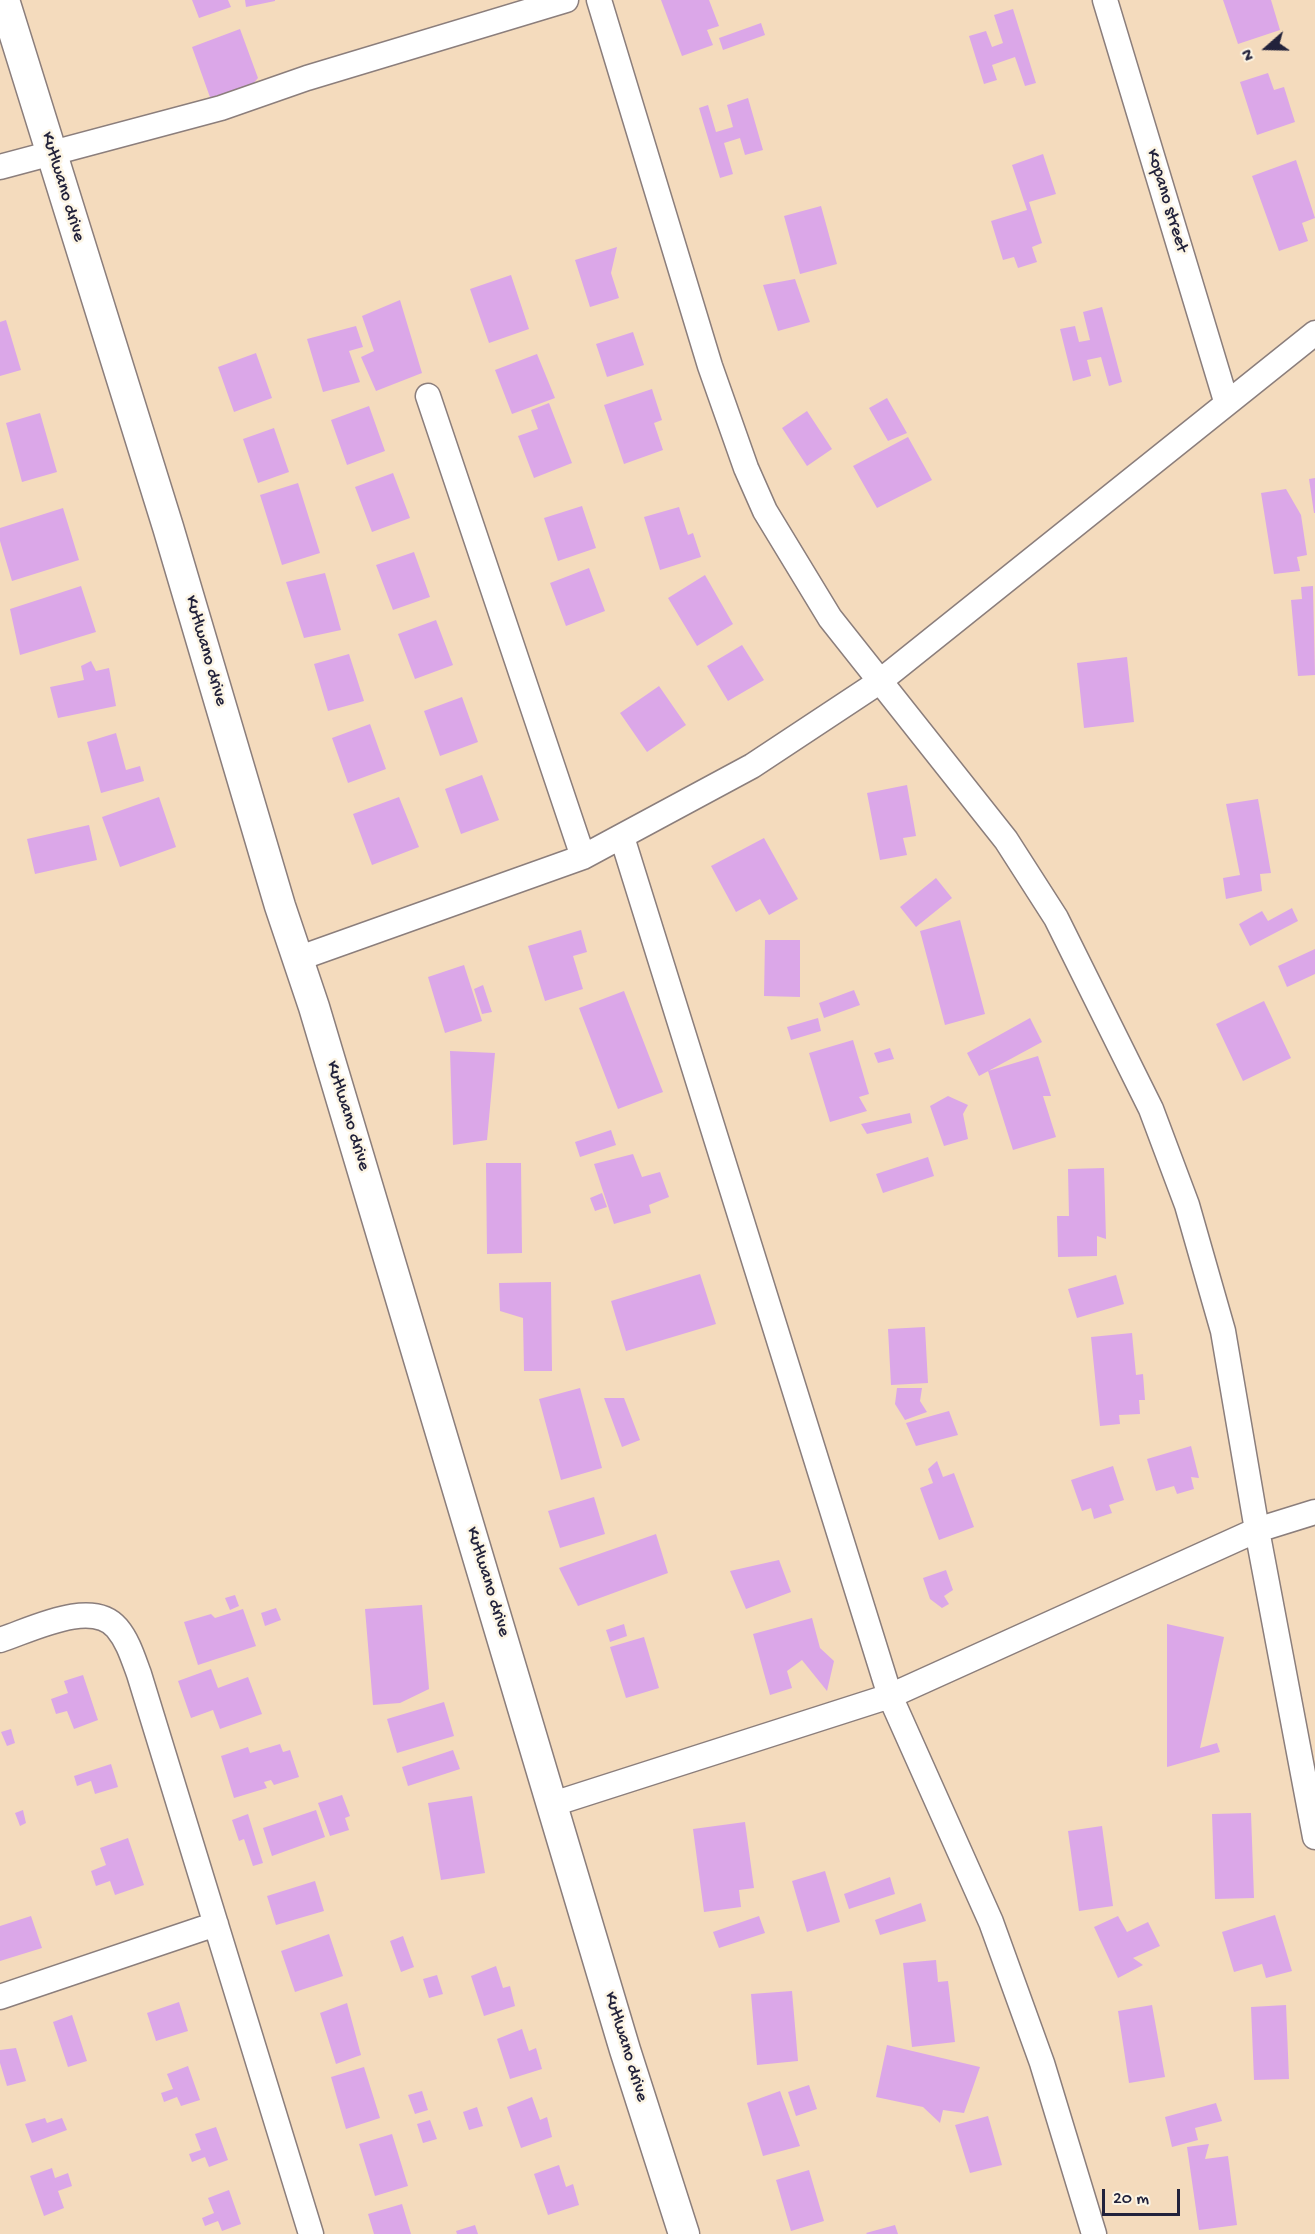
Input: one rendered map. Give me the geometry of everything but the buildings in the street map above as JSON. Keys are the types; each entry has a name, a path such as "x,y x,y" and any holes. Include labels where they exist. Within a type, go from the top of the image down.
{"street":[{"name":"Kutlwano drive","path":"4,0 165,516 625,2050 684,2234"},
{"path":"0,167 221,108 307,78 566,0"},
{"path":"599,0 710,366 746,468 765,512 830,618 1006,840 1056,918 1151,1110 1187,1205 1223,1331 1257,1530 1315,1837"},
{"name":"Kopano street","path":"1105,0 1226,401"},
{"path":"297,959 583,856 752,766 879,682 1226,401 1315,333"},
{"path":"428,396 583,856"},
{"path":"622,837 890,1696 991,1922 1042,2064 1095,2234"},
{"path":"553,1804 890,1696 1257,1530 1315,1512"},
{"path":"0,1640 79,1614 101,1616 116,1627 126,1641 139,1674 311,2234"},
{"path":"0,1997 216,1924"}]}
